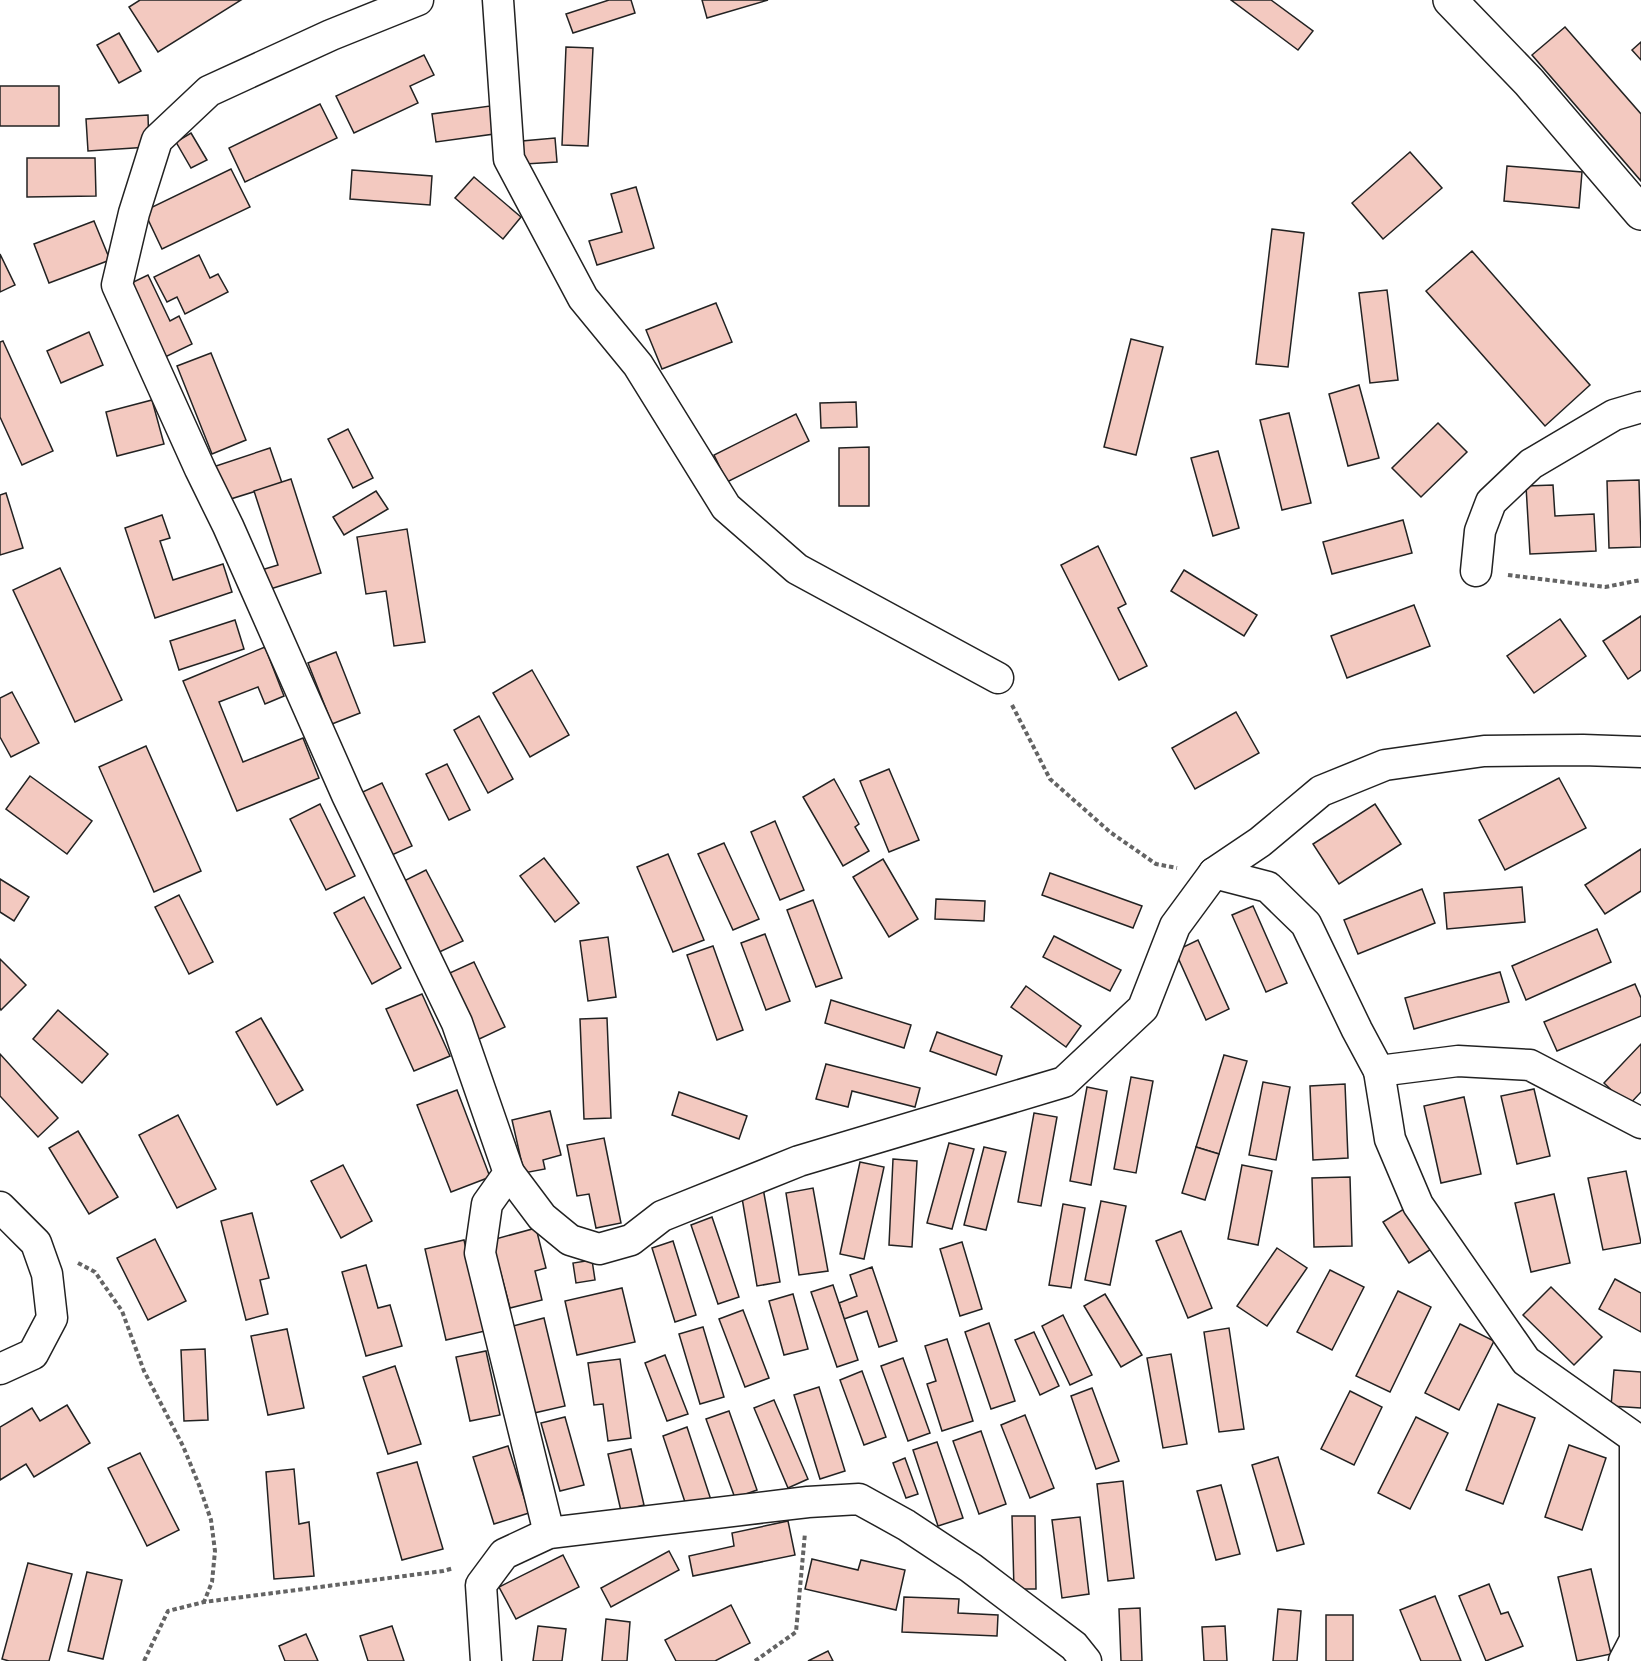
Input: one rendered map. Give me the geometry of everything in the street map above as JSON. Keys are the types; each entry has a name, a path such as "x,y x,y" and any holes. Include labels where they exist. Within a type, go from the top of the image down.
{"street":[{"path":"418,0 331,35 209,91 157,140 134,213 117,285 228,526 346,795 457,1023 509,1173 542,1217 570,1240 599,1249 631,1240 662,1216 799,1161 1064,1082 1143,1008 1175,926 1214,873 1260,842 1321,791 1385,765 1484,751 1641,752"},
{"path":"498,0 509,159 583,298 638,365 726,507 797,569 998,678"},
{"path":"1450,0 1529,82 1641,213"},
{"path":"1476,571 1480,531 1491,502 1531,464 1614,415 1641,407"},
{"path":"1214,873 1268,887 1306,924 1379,1071 1390,1138 1418,1205 1526,1361 1638,1439 1635,1640 1624,1661"},
{"path":"1379,1071 1458,1061 1530,1065 1641,1123"},
{"path":"509,1173 487,1204 480,1253 549,1533"},
{"path":"0,1208 36,1244 47,1274 52,1318 33,1354 0,1369"},
{"path":"486,1661 481,1585 504,1554 549,1533 808,1502 859,1500 906,1525 971,1568 1074,1646 1086,1661"}],"path":[{"path":"1476,571 1605,587 1641,580"},
{"path":"998,678 1050,779 1110,832 1156,864 1214,873"},
{"path":"36,1244 95,1272 122,1311 144,1371 183,1446 211,1520 215,1551 212,1582 204,1602"},
{"path":"755,1661 796,1632 808,1502"},
{"path":"144,1661 168,1611 204,1602 443,1571 504,1554"}],"building":[{"path":"140,0 241,0 158,52 129,7"},
{"path":"609,0 631,0 635,13 573,33 566,14"},
{"path":"702,0 768,0 707,18"},
{"path":"1231,0 1271,0 1313,31 1298,50"},
{"path":"1565,27 1641,114 1641,181 1532,55"},
{"path":"119,33 141,71 119,83 97,45"},
{"path":"1641,42 1641,60 1632,50"},
{"path":"566,47 593,48 588,146 562,145"},
{"path":"424,55 434,75 410,86 418,103 354,133 336,96"},
{"path":"0,86 59,86 59,126 0,126"},
{"path":"320,104 337,138 245,182 229,148"},
{"path":"490,106 494,134 436,142 432,114"},
{"path":"148,115 149,147 88,151 86,119"},
{"path":"191,133 207,160 191,168 176,142"},
{"path":"555,138 557,162 525,164 522,141"},
{"path":"1410,152 1442,188 1383,239 1352,203"},
{"path":"27,158 95,158 96,196 27,197"},
{"path":"1507,166 1582,172 1579,208 1504,201"},
{"path":"231,169 250,207 162,249 144,211"},
{"path":"352,170 432,176 430,205 350,199"},
{"path":"474,177 521,217 503,239 455,198"},
{"path":"636,187 654,248 597,265 589,241 622,232 611,194"},
{"path":"94,221 110,260 49,283 34,244"},
{"path":"1272,229 1304,233 1288,367 1256,364"},
{"path":"1472,251 1590,385 1545,426 1426,291"},
{"path":"0,254 15,285 0,292"},
{"path":"199,255 210,278 218,274 228,292 185,314 177,297 167,302 154,277"},
{"path":"148,275 170,321 179,316 192,344 159,360 123,287"},
{"path":"1387,290 1398,380 1370,383 1359,293"},
{"path":"716,303 732,342 662,369 646,330"},
{"path":"89,332 103,365 61,383 47,351"},
{"path":"1131,339 1163,347 1136,455 1104,447"},
{"path":"3,341 53,451 22,465 0,417 0,342"},
{"path":"211,353 246,440 212,454 177,366"},
{"path":"1359,385 1379,458 1348,466 1329,394"},
{"path":"152,400 164,444 117,456 106,412"},
{"path":"856,402 857,427 821,428 820,403"},
{"path":"1289,413 1311,503 1282,510 1260,420"},
{"path":"796,414 809,441 727,482 714,455"},
{"path":"1438,423 1467,452 1421,497 1392,468"},
{"path":"348,429 373,478 353,488 328,439"},
{"path":"869,447 869,506 839,506 839,448"},
{"path":"270,448 282,483 221,502 210,468"},
{"path":"1218,451 1239,528 1213,536 1191,458"},
{"path":"291,479 321,573 264,591 258,571 278,565 254,491"},
{"path":"1639,480 1641,547 1609,548 1607,481"},
{"path":"1553,485 1555,516 1594,514 1596,551 1530,554 1526,486"},
{"path":"376,491 388,509 344,535 333,517"},
{"path":"6,493 23,548 0,555 0,495"},
{"path":"162,515 170,538 160,541 173,580 223,564 232,592 155,618 125,528"},
{"path":"1403,520 1412,553 1332,574 1323,542"},
{"path":"407,529 425,642 394,646 386,591 366,594 357,537"},
{"path":"1098,546 1126,604 1118,608 1147,666 1119,680 1061,565"},
{"path":"60,568 122,700 75,722 13,590"},
{"path":"1184,570 1257,615 1244,636 1171,591"},
{"path":"1414,605 1430,646 1347,678 1331,636"},
{"path":"1641,616 1641,670 1628,679 1603,641"},
{"path":"1560,619 1586,656 1534,693 1507,656"},
{"path":"235,620 244,649 179,670 170,641"},
{"path":"265,647 284,696 265,704 258,687 219,702 243,762 303,738 319,778 237,811 183,681"},
{"path":"336,652 360,713 332,724 308,663"},
{"path":"532,670 569,735 530,757 493,693"},
{"path":"12,692 39,743 11,757 0,737 0,698"},
{"path":"1236,712 1259,753 1195,789 1172,748"},
{"path":"479,716 513,779 488,793 454,730"},
{"path":"146,746 201,871 154,892 99,767"},
{"path":"447,764 470,810 449,820 426,774"},
{"path":"889,769 919,840 889,852 860,781"},
{"path":"30,776 92,821 67,854 6,809"},
{"path":"1559,778 1586,828 1505,870 1479,820"},
{"path":"834,779 859,824 855,827 869,851 843,866 803,797"},
{"path":"382,783 412,846 383,859 354,796"},
{"path":"320,804 355,876 326,890 290,819"},
{"path":"1375,804 1401,844 1339,884 1313,844"},
{"path":"775,821 804,890 780,900 751,832"},
{"path":"724,843 759,919 733,930 698,854"},
{"path":"1641,849 1641,891 1605,914 1585,885"},
{"path":"668,854 704,940 673,952 637,867"},
{"path":"544,858 579,903 555,922 520,876"},
{"path":"883,859 918,919 889,937 853,877"},
{"path":"426,870 463,941 433,955 396,885"},
{"path":"1050,873 1142,906 1133,928 1042,895"},
{"path":"0,879 29,897 14,921 0,912"},
{"path":"1522,887 1525,922 1447,929 1444,893"},
{"path":"1422,889 1435,923 1358,954 1344,920"},
{"path":"179,895 213,962 189,974 155,907"},
{"path":"364,897 401,968 372,984 334,913"},
{"path":"936,899 985,901 984,921 935,919"},
{"path":"813,900 842,978 816,987 787,910"},
{"path":"1253,906 1287,983 1266,992 1232,915"},
{"path":"1597,929 1611,962 1526,1000 1512,966"},
{"path":"765,934 790,1001 766,1010 741,943"},
{"path":"1054,936 1121,970 1110,991 1043,957"},
{"path":"608,937 616,997 588,1001 580,941"},
{"path":"1198,940 1229,1009 1206,1020 1175,951"},
{"path":"713,946 743,1030 717,1040 687,955"},
{"path":"0,959 26,985 1,1010 0,1008"},
{"path":"474,962 505,1027 475,1041 443,976"},
{"path":"1500,972 1509,1002 1414,1029 1405,998"},
{"path":"1635,984 1641,998 1641,1016 1557,1051 1544,1022"},
{"path":"1026,986 1081,1026 1066,1047 1011,1007"},
{"path":"422,994 450,1056 414,1071 386,1009"},
{"path":"831,1000 911,1025 904,1048 825,1023"},
{"path":"58,1010 108,1054 82,1083 33,1039"},
{"path":"261,1018 303,1090 277,1105 236,1032"},
{"path":"607,1018 611,1118 584,1119 580,1019"},
{"path":"937,1032 1002,1056 996,1075 930,1051"},
{"path":"1641,1044 1641,1092 1628,1106 1604,1083"},
{"path":"0,1054 58,1118 38,1137 0,1096"},
{"path":"1224,1055 1247,1061 1219,1154 1196,1147"},
{"path":"826,1064 920,1088 915,1107 852,1091 848,1107 816,1099"},
{"path":"1131,1077 1153,1081 1136,1173 1114,1169"},
{"path":"1263,1082 1290,1087 1276,1160 1249,1155"},
{"path":"1345,1084 1348,1158 1313,1160 1310,1086"},
{"path":"1087,1087 1107,1091 1091,1185 1070,1181"},
{"path":"1534,1089 1550,1156 1517,1164 1501,1096"},
{"path":"457,1090 490,1177 451,1192 417,1105"},
{"path":"679,1092 747,1116 739,1139 672,1115"},
{"path":"1464,1097 1481,1174 1441,1183 1424,1106"},
{"path":"550,1111 561,1155 543,1160 545,1169 524,1173 512,1120"},
{"path":"1034,1113 1057,1117 1041,1206 1018,1202"},
{"path":"178,1115 216,1189 177,1208 139,1135"},
{"path":"78,1131 118,1197 89,1214 49,1148"},
{"path":"604,1138 621,1223 596,1228 589,1194 577,1196 567,1145"},
{"path":"949,1143 974,1149 952,1229 927,1223"},
{"path":"984,1147 1006,1152 986,1230 964,1225"},
{"path":"1196,1147 1219,1154 1205,1200 1182,1193"},
{"path":"893,1159 917,1161 912,1247 889,1245"},
{"path":"860,1162 884,1167 864,1259 840,1254"},
{"path":"343,1165 372,1221 341,1238 311,1181"},
{"path":"1242,1165 1272,1171 1258,1245 1228,1239"},
{"path":"1626,1171 1641,1243 1603,1250 1588,1178"},
{"path":"1350,1177 1352,1246 1314,1247 1312,1178"},
{"path":"763,1188 780,1282 757,1286 741,1192"},
{"path":"813,1188 828,1271 799,1275 786,1193"},
{"path":"1554,1194 1570,1263 1531,1272 1515,1203"},
{"path":"1101,1201 1126,1206 1110,1285 1085,1280"},
{"path":"1063,1204 1085,1208 1071,1288 1049,1285"},
{"path":"1407,1207 1433,1248 1409,1263 1383,1222"},
{"path":"252,1213 269,1278 260,1280 268,1314 246,1320 221,1221"},
{"path":"712,1217 739,1297 718,1304 691,1225"},
{"path":"536,1228 546,1268 535,1271 542,1300 510,1308 492,1240"},
{"path":"1181,1231 1212,1308 1188,1318 1156,1241"},
{"path":"155,1239 186,1301 148,1320 117,1258"},
{"path":"464,1240 485,1331 446,1340 425,1249"},
{"path":"673,1241 696,1315 675,1322 652,1248"},
{"path":"962,1242 982,1309 960,1316 940,1249"},
{"path":"1277,1248 1307,1268 1267,1326 1237,1306"},
{"path":"592,1260 595,1280 576,1283 573,1263"},
{"path":"366,1265 378,1308 390,1305 402,1346 366,1356 342,1272"},
{"path":"872,1267 897,1341 879,1347 867,1311 844,1319 839,1303 857,1296 850,1275"},
{"path":"1330,1270 1364,1287 1332,1350 1297,1332"},
{"path":"1615,1279 1641,1293 1641,1332 1599,1309"},
{"path":"833,1285 858,1360 837,1367 811,1292"},
{"path":"1551,1287 1602,1337 1574,1365 1523,1315"},
{"path":"622,1288 635,1342 577,1355 565,1301"},
{"path":"1398,1291 1431,1307 1390,1392 1356,1376"},
{"path":"793,1294 808,1349 784,1355 769,1301"},
{"path":"1105,1294 1142,1355 1121,1367 1084,1306"},
{"path":"743,1310 769,1378 745,1387 719,1319"},
{"path":"1063,1315 1092,1375 1070,1385 1042,1326"},
{"path":"544,1318 565,1406 534,1413 513,1326"},
{"path":"989,1323 1015,1401 991,1409 965,1332"},
{"path":"1460,1324 1494,1341 1459,1410 1425,1393"},
{"path":"703,1327 724,1397 700,1404 679,1334"},
{"path":"1229,1328 1244,1429 1219,1432 1204,1332"},
{"path":"287,1329 304,1408 268,1415 251,1336"},
{"path":"1034,1332 1059,1386 1040,1395 1015,1340"},
{"path":"947,1339 973,1421 942,1431 927,1384 936,1381 925,1346"},
{"path":"205,1349 208,1420 184,1421 181,1350"},
{"path":"486,1351 500,1415 470,1421 456,1357"},
{"path":"1171,1354 1187,1444 1163,1448 1147,1358"},
{"path":"665,1355 688,1414 667,1421 645,1363"},
{"path":"903,1358 930,1433 908,1441 881,1366"},
{"path":"620,1359 631,1438 608,1441 603,1404 594,1405 588,1363"},
{"path":"395,1366 421,1444 388,1454 363,1377"},
{"path":"1614,1370 1641,1372 1641,1408 1611,1406"},
{"path":"862,1371 886,1437 864,1445 840,1380"},
{"path":"819,1387 845,1471 820,1479 794,1395"},
{"path":"1092,1388 1119,1461 1096,1469 1071,1396"},
{"path":"1350,1391 1382,1407 1354,1465 1321,1449"},
{"path":"774,1400 808,1479 788,1488 754,1408"},
{"path":"1498,1404 1535,1418 1503,1504 1466,1490"},
{"path":"67,1405 90,1443 34,1477 26,1464 0,1480 0,1427 32,1408 40,1421"},
{"path":"729,1411 757,1490 735,1498 706,1419"},
{"path":"1025,1415 1054,1488 1030,1498 1001,1425"},
{"path":"565,1417 584,1485 560,1491 541,1423"},
{"path":"1416,1417 1448,1433 1410,1509 1378,1493"},
{"path":"687,1427 711,1500 687,1508 663,1436"},
{"path":"981,1431 1006,1504 979,1514 953,1441"},
{"path":"937,1442 963,1518 938,1526 913,1450"},
{"path":"1569,1445 1606,1458 1582,1530 1545,1517"},
{"path":"508,1446 529,1513 494,1524 473,1457"},
{"path":"631,1449 644,1505 621,1511 608,1454"},
{"path":"140,1453 179,1530 147,1546 108,1468"},
{"path":"1278,1457 1304,1544 1277,1551 1252,1465"},
{"path":"905,1458 918,1494 906,1498 893,1463"},
{"path":"417,1462 443,1549 402,1560 377,1473"},
{"path":"294,1469 299,1524 309,1522 314,1576 274,1579 266,1472"},
{"path":"1123,1481 1134,1578 1108,1581 1097,1484"},
{"path":"1221,1485 1240,1554 1216,1560 1197,1491"},
{"path":"1012,1516 1035,1516 1036,1589 1014,1589"},
{"path":"1080,1517 1089,1594 1062,1598 1052,1520"},
{"path":"788,1521 795,1555 693,1576 689,1556 734,1546 732,1533"},
{"path":"669,1551 679,1570 611,1607 601,1588"},
{"path":"563,1555 579,1587 516,1619 499,1587"},
{"path":"812,1559 858,1570 861,1560 905,1570 896,1610 805,1589"},
{"path":"28,1563 72,1574 49,1661 2,1659"},
{"path":"1591,1569 1611,1654 1577,1661 1558,1577"},
{"path":"87,1572 122,1580 103,1659 68,1651"},
{"path":"1489,1584 1501,1614 1508,1612 1523,1646 1486,1661 1459,1596"},
{"path":"1435,1596 1461,1661 1421,1661 1400,1610"},
{"path":"904,1597 959,1599 958,1613 998,1615 997,1636 902,1632"},
{"path":"731,1605 750,1643 715,1661 676,1661 665,1640"},
{"path":"1140,1608 1142,1661 1121,1661 1119,1609"},
{"path":"1278,1609 1301,1611 1297,1661 1273,1661"},
{"path":"1326,1615 1353,1615 1353,1661 1326,1661"},
{"path":"606,1619 630,1622 627,1661 602,1661"},
{"path":"392,1626 404,1661 368,1661 360,1636"},
{"path":"538,1626 566,1629 562,1661 533,1661"},
{"path":"1225,1626 1227,1661 1204,1661 1202,1627"},
{"path":"306,1634 318,1661 285,1661 279,1646"},
{"path":"828,1651 833,1661 808,1661"}]}
